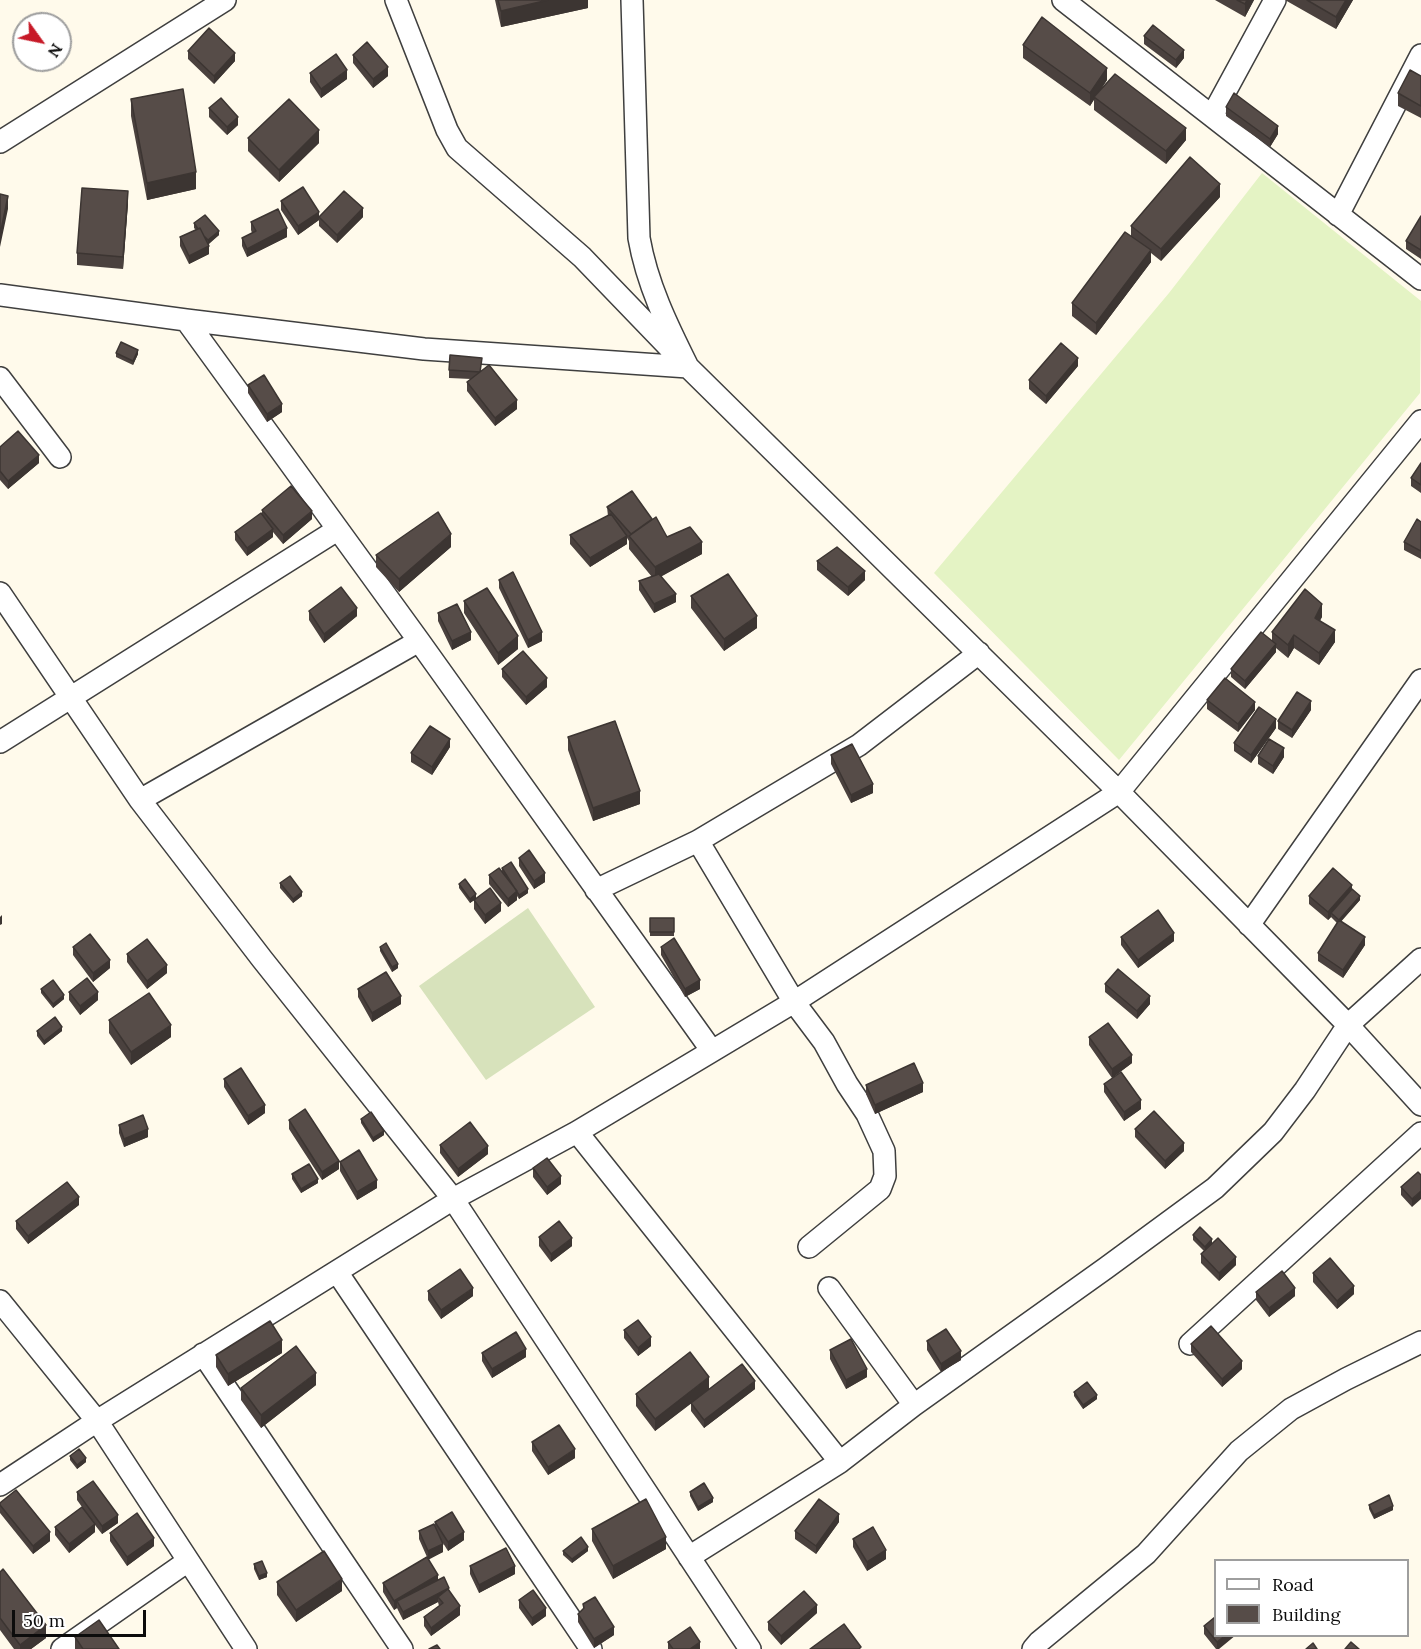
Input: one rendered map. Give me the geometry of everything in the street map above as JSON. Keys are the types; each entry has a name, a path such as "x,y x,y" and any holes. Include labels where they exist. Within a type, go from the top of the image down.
{"street":[{"path":"0,142 225,0"},
{"path":"396,0 447,130 457,148 582,256 688,367 1119,792 1348,1025 1421,1105"},
{"path":"632,0 639,238 644,263 658,306 688,367"},
{"path":"1063,0 1087,7 1212,116 1421,279"},
{"path":"1212,116 1275,0"},
{"path":"1338,215 1421,55"},
{"path":"0,295 424,349 688,367"},
{"path":"186,320 419,641 711,1051"},
{"path":"0,378 60,457"},
{"path":"0,1485 97,1421 453,1198 577,1132 794,1002 1119,792 1421,421"},
{"path":"0,742 337,530"},
{"path":"0,593 140,800 262,959 453,1198 750,1649"},
{"path":"140,800 419,641"},
{"path":"596,890 698,841 859,745 979,653"},
{"path":"1249,925 1421,680"},
{"path":"698,841 794,1002 824,1042 867,1114 884,1151 885,1176 880,1189 809,1247"},
{"path":"689,1557 840,1462 914,1405 1215,1188 1273,1132 1305,1090 1348,1025 1421,959"},
{"path":"577,1132 840,1462"},
{"path":"1190,1344 1421,1133"},
{"path":"337,1272 591,1649"},
{"path":"829,1288 914,1405"},
{"path":"0,1301 97,1421 246,1649"},
{"path":"1034,1649 1039,1642 1146,1554 1239,1451 1291,1409 1346,1378 1421,1342"},
{"path":"203,1354 402,1649"},
{"path":"62,1649 188,1561"}],"green space":[{"path":"1262,173 1421,301 1420,393 1119,760 934,573 1169,293"},
{"path":"528,908 595,1007 486,1080 419,986"}],"building":[{"path":"498,0 548,0 501,11"},
{"path":"1307,0 1346,0 1336,17"},
{"path":"1042,17 1107,68 1090,93 1023,45"},
{"path":"1153,25 1184,50 1176,60 1144,36"},
{"path":"209,28 235,53 214,76 188,51"},
{"path":"367,42 388,67 373,79 353,55"},
{"path":"336,54 347,70 321,89 310,73"},
{"path":"1410,70 1421,76 1421,106 1398,93"},
{"path":"1115,74 1186,128 1166,151 1094,97"},
{"path":"183,89 196,172 147,183 131,99"},
{"path":"1234,93 1278,126 1270,139 1226,107"},
{"path":"221,98 238,117 227,127 209,108"},
{"path":"289,99 319,130 279,170 248,138"},
{"path":"1190,157 1220,184 1161,249 1131,226"},
{"path":"303,187 319,212 298,226 281,201"},
{"path":"82,188 128,191 123,257 77,253"},
{"path":"344,191 363,208 337,235 319,217"},
{"path":"0,194 8,196 0,235"},
{"path":"278,209 287,228 247,249 242,238 256,231 251,222"},
{"path":"205,215 219,231 208,240 194,223"},
{"path":"1421,216 1421,250 1406,241"},
{"path":"200,228 209,246 189,256 180,237"},
{"path":"1125,232 1151,250 1096,323 1072,303"},
{"path":"121,342 138,350 133,361 116,353"},
{"path":"1061,343 1078,358 1046,396 1029,380"},
{"path":"450,355 482,358 480,372 449,370"},
{"path":"489,365 517,400 495,418 467,382"},
{"path":"264,375 282,404 267,414 248,385"},
{"path":"18,431 39,455 8,481 0,471 0,447"},
{"path":"1421,463 1421,485 1411,478"},
{"path":"291,486 312,511 283,535 262,510"},
{"path":"632,491 652,519 631,534 607,507"},
{"path":"438,512 451,534 399,579 376,555"},
{"path":"261,513 273,529 247,548 235,532"},
{"path":"611,514 627,536 590,558 570,535"},
{"path":"656,517 667,537 690,527 702,542 655,567 629,536"},
{"path":"1417,519 1421,522 1421,551 1404,542"},
{"path":"837,547 865,571 848,587 817,561"},
{"path":"513,572 542,632 528,640 499,580"},
{"path":"659,574 676,594 654,604 639,581"},
{"path":"728,574 757,616 724,639 691,596"},
{"path":"341,587 357,608 324,634 309,611"},
{"path":"487,588 518,636 498,653 464,601"},
{"path":"1305,589 1322,604 1315,618 1335,630 1319,653 1294,635 1288,645 1272,632"},
{"path":"457,604 471,632 452,641 438,613"},
{"path":"1261,632 1276,644 1245,681 1231,669"},
{"path":"523,651 547,678 526,697 502,669"},
{"path":"1225,678 1255,702 1238,724 1207,700"},
{"path":"1297,692 1311,701 1292,730 1278,721"},
{"path":"1259,707 1276,719 1251,755 1234,743"},
{"path":"615,721 640,791 593,808 568,737"},
{"path":"430,726 450,739 432,767 411,753"},
{"path":"1269,739 1284,748 1273,766 1258,756"},
{"path":"852,744 873,784 851,795 831,755"},
{"path":"529,850 545,873 534,881 519,858"},
{"path":"511,862 528,889 519,895 502,868"},
{"path":"499,868 517,891 508,899 489,875"},
{"path":"1333,868 1352,885 1328,912 1309,896"},
{"path":"290,876 302,892 293,899 280,883"},
{"path":"465,879 476,894 470,899 459,884"},
{"path":"490,888 501,903 485,915 474,900"},
{"path":"1352,889 1360,896 1339,920 1331,913"},
{"path":"1158,910 1174,933 1138,960 1121,937"},
{"path":"650,918 674,918 674,932 650,932"},
{"path":"1339,920 1365,937 1343,970 1318,953"},
{"path":"90,934 110,960 93,973 73,947"},
{"path":"674,938 700,980 685,989 661,947"},
{"path":"147,939 167,965 147,981 127,954"},
{"path":"386,943 398,964 392,967 380,947"},
{"path":"1118,969 1150,996 1137,1011 1105,984"},
{"path":"386,972 401,996 372,1013 358,989"},
{"path":"87,978 98,992 80,1006 69,992"},
{"path":"53,980 64,995 53,1004 41,989"},
{"path":"149,993 171,1025 131,1052 109,1020"},
{"path":"55,1017 62,1027 44,1041 37,1031"},
{"path":"1108,1023 1132,1055 1112,1069 1089,1037"},
{"path":"914,1063 923,1083 875,1105 866,1085"},
{"path":"241,1068 265,1105 248,1116 224,1079"},
{"path":"1121,1072 1141,1100 1124,1112 1104,1084"},
{"path":"305,1109 339,1161 322,1172 289,1120"},
{"path":"1154,1111 1184,1143 1165,1161 1135,1129"},
{"path":"371,1112 384,1131 373,1138 361,1119"},
{"path":"143,1115 148,1129 124,1139 119,1125"},
{"path":"470,1122 488,1146 458,1169 440,1145"},
{"path":"359,1150 377,1180 357,1192 340,1162"},
{"path":"547,1158 561,1176 547,1187 533,1168"},
{"path":"309,1164 318,1179 301,1189 292,1174"},
{"path":"1418,1172 1421,1175 1421,1191 1412,1199 1401,1187"},
{"path":"67,1182 79,1197 28,1236 16,1221"},
{"path":"559,1221 572,1238 551,1254 539,1237"},
{"path":"1200,1227 1212,1239 1205,1247 1193,1235"},
{"path":"1218,1238 1236,1257 1219,1273 1201,1254"},
{"path":"1330,1258 1354,1286 1337,1301 1313,1273"},
{"path":"460,1269 473,1288 441,1310 428,1291"},
{"path":"1282,1271 1295,1288 1269,1308 1256,1292"},
{"path":"638,1320 651,1337 638,1348 624,1330"},
{"path":"270,1321 282,1340 228,1374 216,1355"},
{"path":"1211,1326 1242,1361 1222,1379 1191,1344"},
{"path":"946,1329 961,1351 941,1364 927,1341"},
{"path":"516,1332 526,1349 492,1369 482,1353"},
{"path":"851,1339 867,1369 846,1380 830,1350"},
{"path":"296,1346 316,1373 261,1415 241,1388"},
{"path":"690,1352 709,1377 655,1419 636,1394"},
{"path":"742,1364 755,1381 704,1420 691,1403"},
{"path":"1087,1382 1097,1395 1083,1405 1074,1392"},
{"path":"559,1425 575,1449 548,1467 532,1442"},
{"path":"79,1449 86,1458 77,1465 70,1456"},
{"path":"93,1481 118,1515 102,1526 77,1492"},
{"path":"704,1483 713,1498 698,1507 690,1492"},
{"path":"16,1490 50,1532 33,1546 0,1505"},
{"path":"1389,1495 1393,1506 1374,1515 1369,1505"},
{"path":"646,1499 666,1537 613,1566 592,1529"},
{"path":"819,1499 839,1514 816,1546 795,1531"},
{"path":"82,1507 95,1524 69,1544 55,1527"},
{"path":"452,1512 464,1532 448,1542 435,1522"},
{"path":"137,1513 154,1538 127,1557 110,1533"},
{"path":"434,1524 443,1544 428,1551 419,1531"},
{"path":"873,1527 886,1550 867,1562 853,1539"},
{"path":"581,1537 588,1547 572,1559 563,1551"},
{"path":"506,1548 515,1566 479,1585 470,1566"},
{"path":"324,1551 342,1579 296,1610 277,1582"},
{"path":"427,1557 438,1575 394,1601 383,1583"},
{"path":"262,1561 267,1573 259,1576 254,1564"},
{"path":"3,1569 46,1625 20,1645 0,1618 0,1572"},
{"path":"444,1577 449,1588 403,1612 397,1601"},
{"path":"448,1589 460,1606 431,1628 424,1617 443,1603 438,1597"},
{"path":"533,1590 546,1608 532,1618 519,1600"},
{"path":"804,1591 817,1605 781,1636 768,1622"},
{"path":"595,1597 614,1627 594,1639 578,1614 584,1608 583,1604"},
{"path":"1214,1618 1214,1637 1223,1637 1217,1642 1204,1626"},
{"path":"99,1620 119,1649 83,1649 75,1637"},
{"path":"844,1624 861,1647 859,1649 810,1649"},
{"path":"690,1627 700,1642 690,1649 673,1649 668,1642"},
{"path":"1351,1642 1359,1649 1345,1649"},
{"path":"1313,1643 1317,1649 1306,1649"}]}
